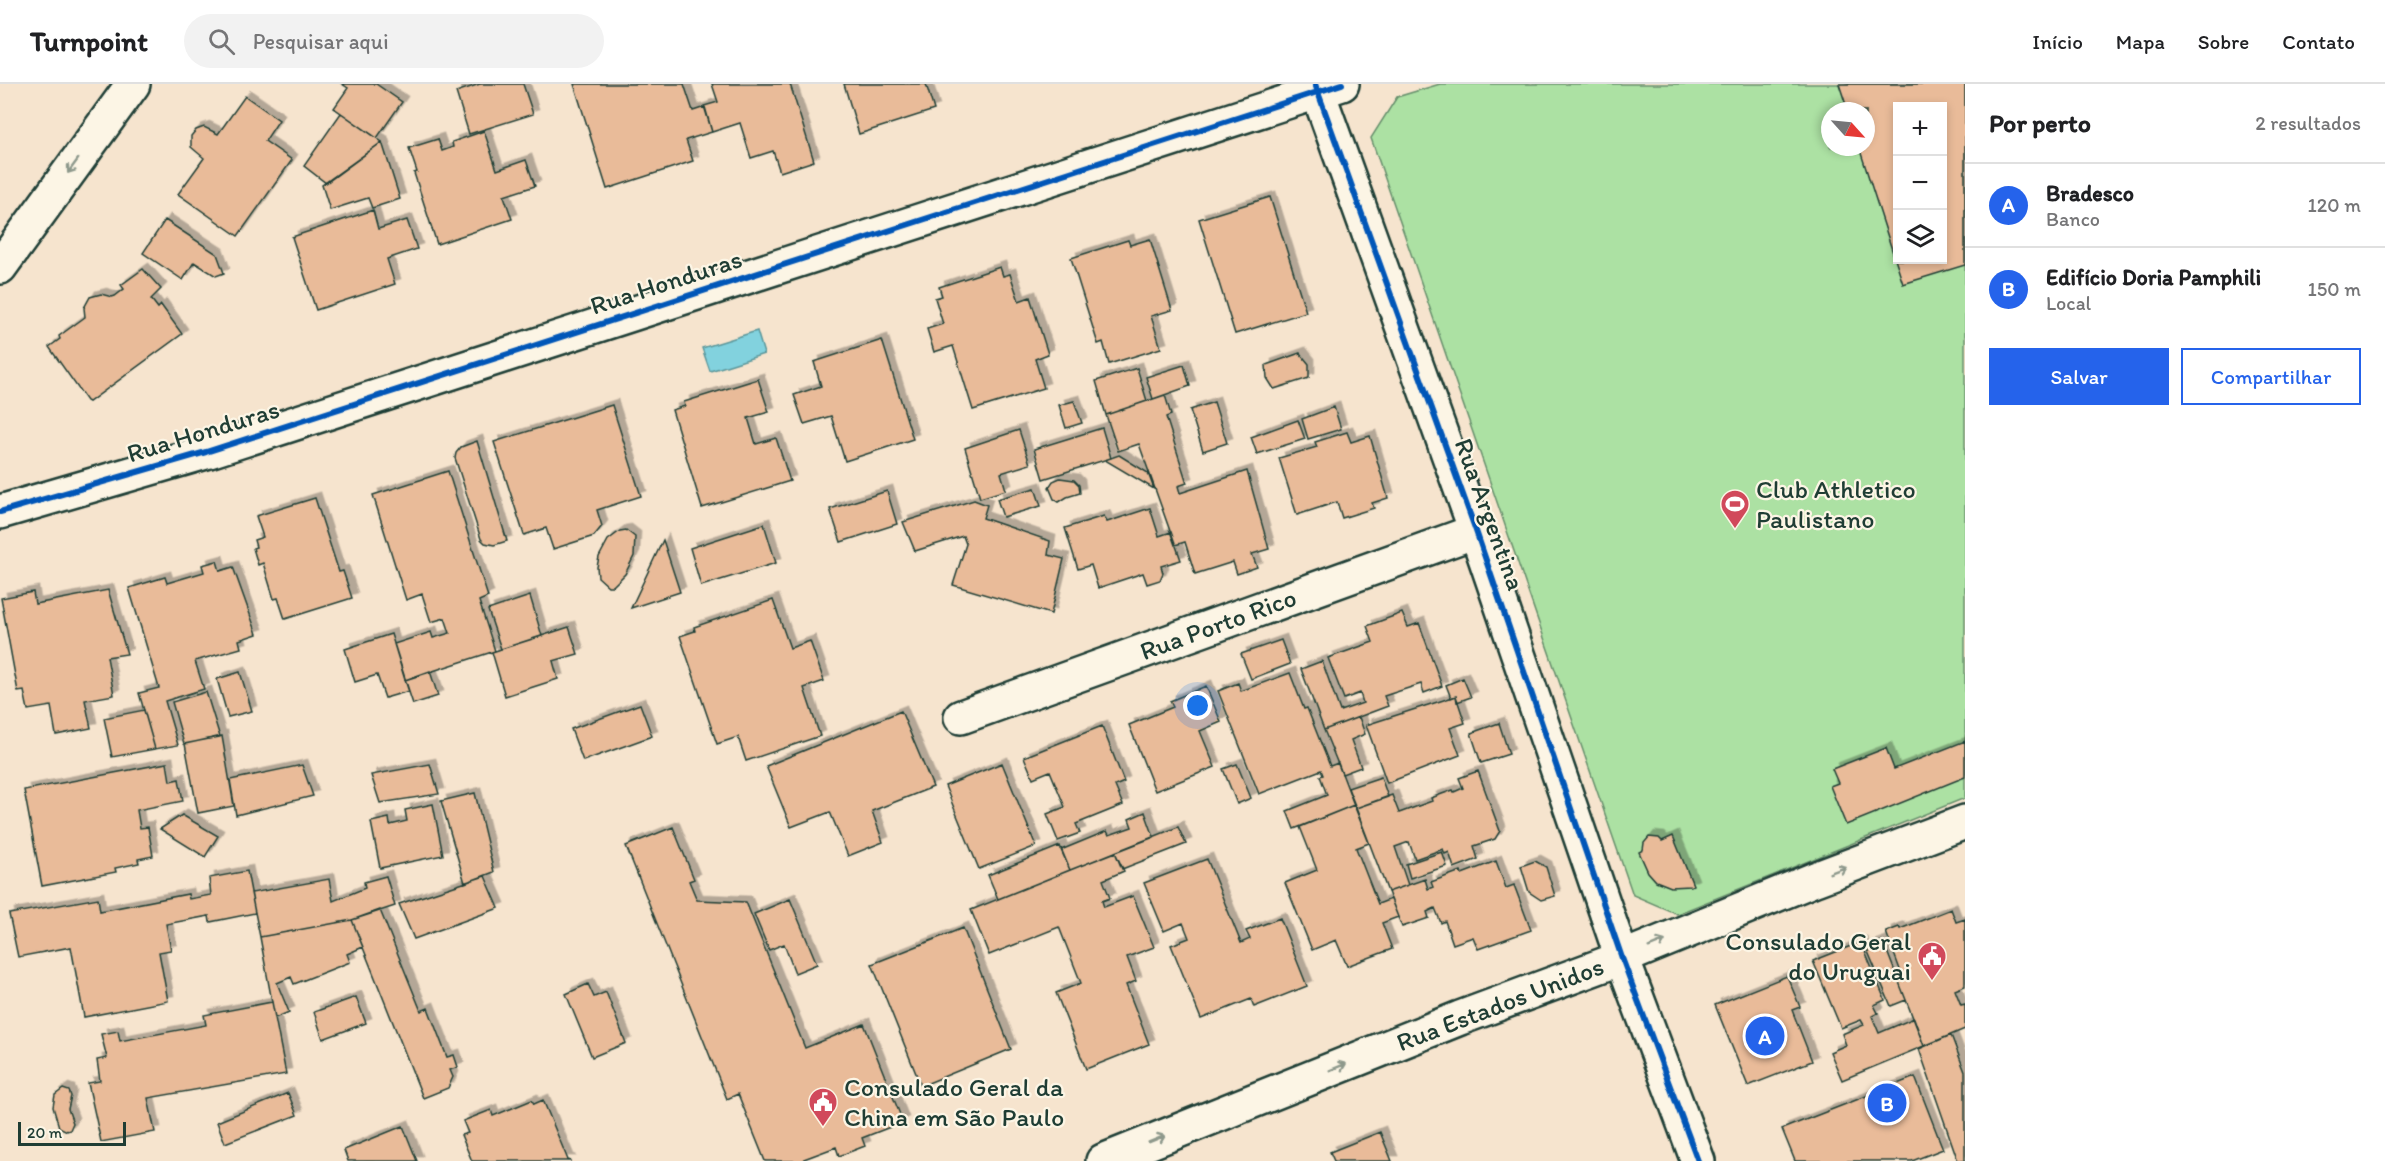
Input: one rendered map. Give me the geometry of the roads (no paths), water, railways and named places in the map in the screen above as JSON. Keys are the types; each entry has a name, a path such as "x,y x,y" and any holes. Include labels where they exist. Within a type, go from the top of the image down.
{"street":[{"path":"0,267 133,84"},
{"name":"Rua Honduras","path":"0,512 217,448 1325,86"},
{"name":"Rua Argentina","path":"1325,86 1622,958 1698,1161"},
{"name":"Rua Porto Rico","path":"961,717 1476,531"},
{"name":"Rua Estados Unidos","path":"1103,1161 1460,1018 1622,958 1815,879 1965,822"}],"water":[{"path":"757,331 764,354 710,371 702,348"}],"place":[{"name":"Club Athletico Paulistano","path":"1735,530"},
{"name":"Consulado Geral do Uruguai","path":"1932,982"},
{"name":"Bradesco","path":"1765,1036"},
{"name":"Edifício Doria Pamphili","path":"1887,1103"},
{"name":"Consulado Geral da China em São Paulo","path":"823,1128"}]}
